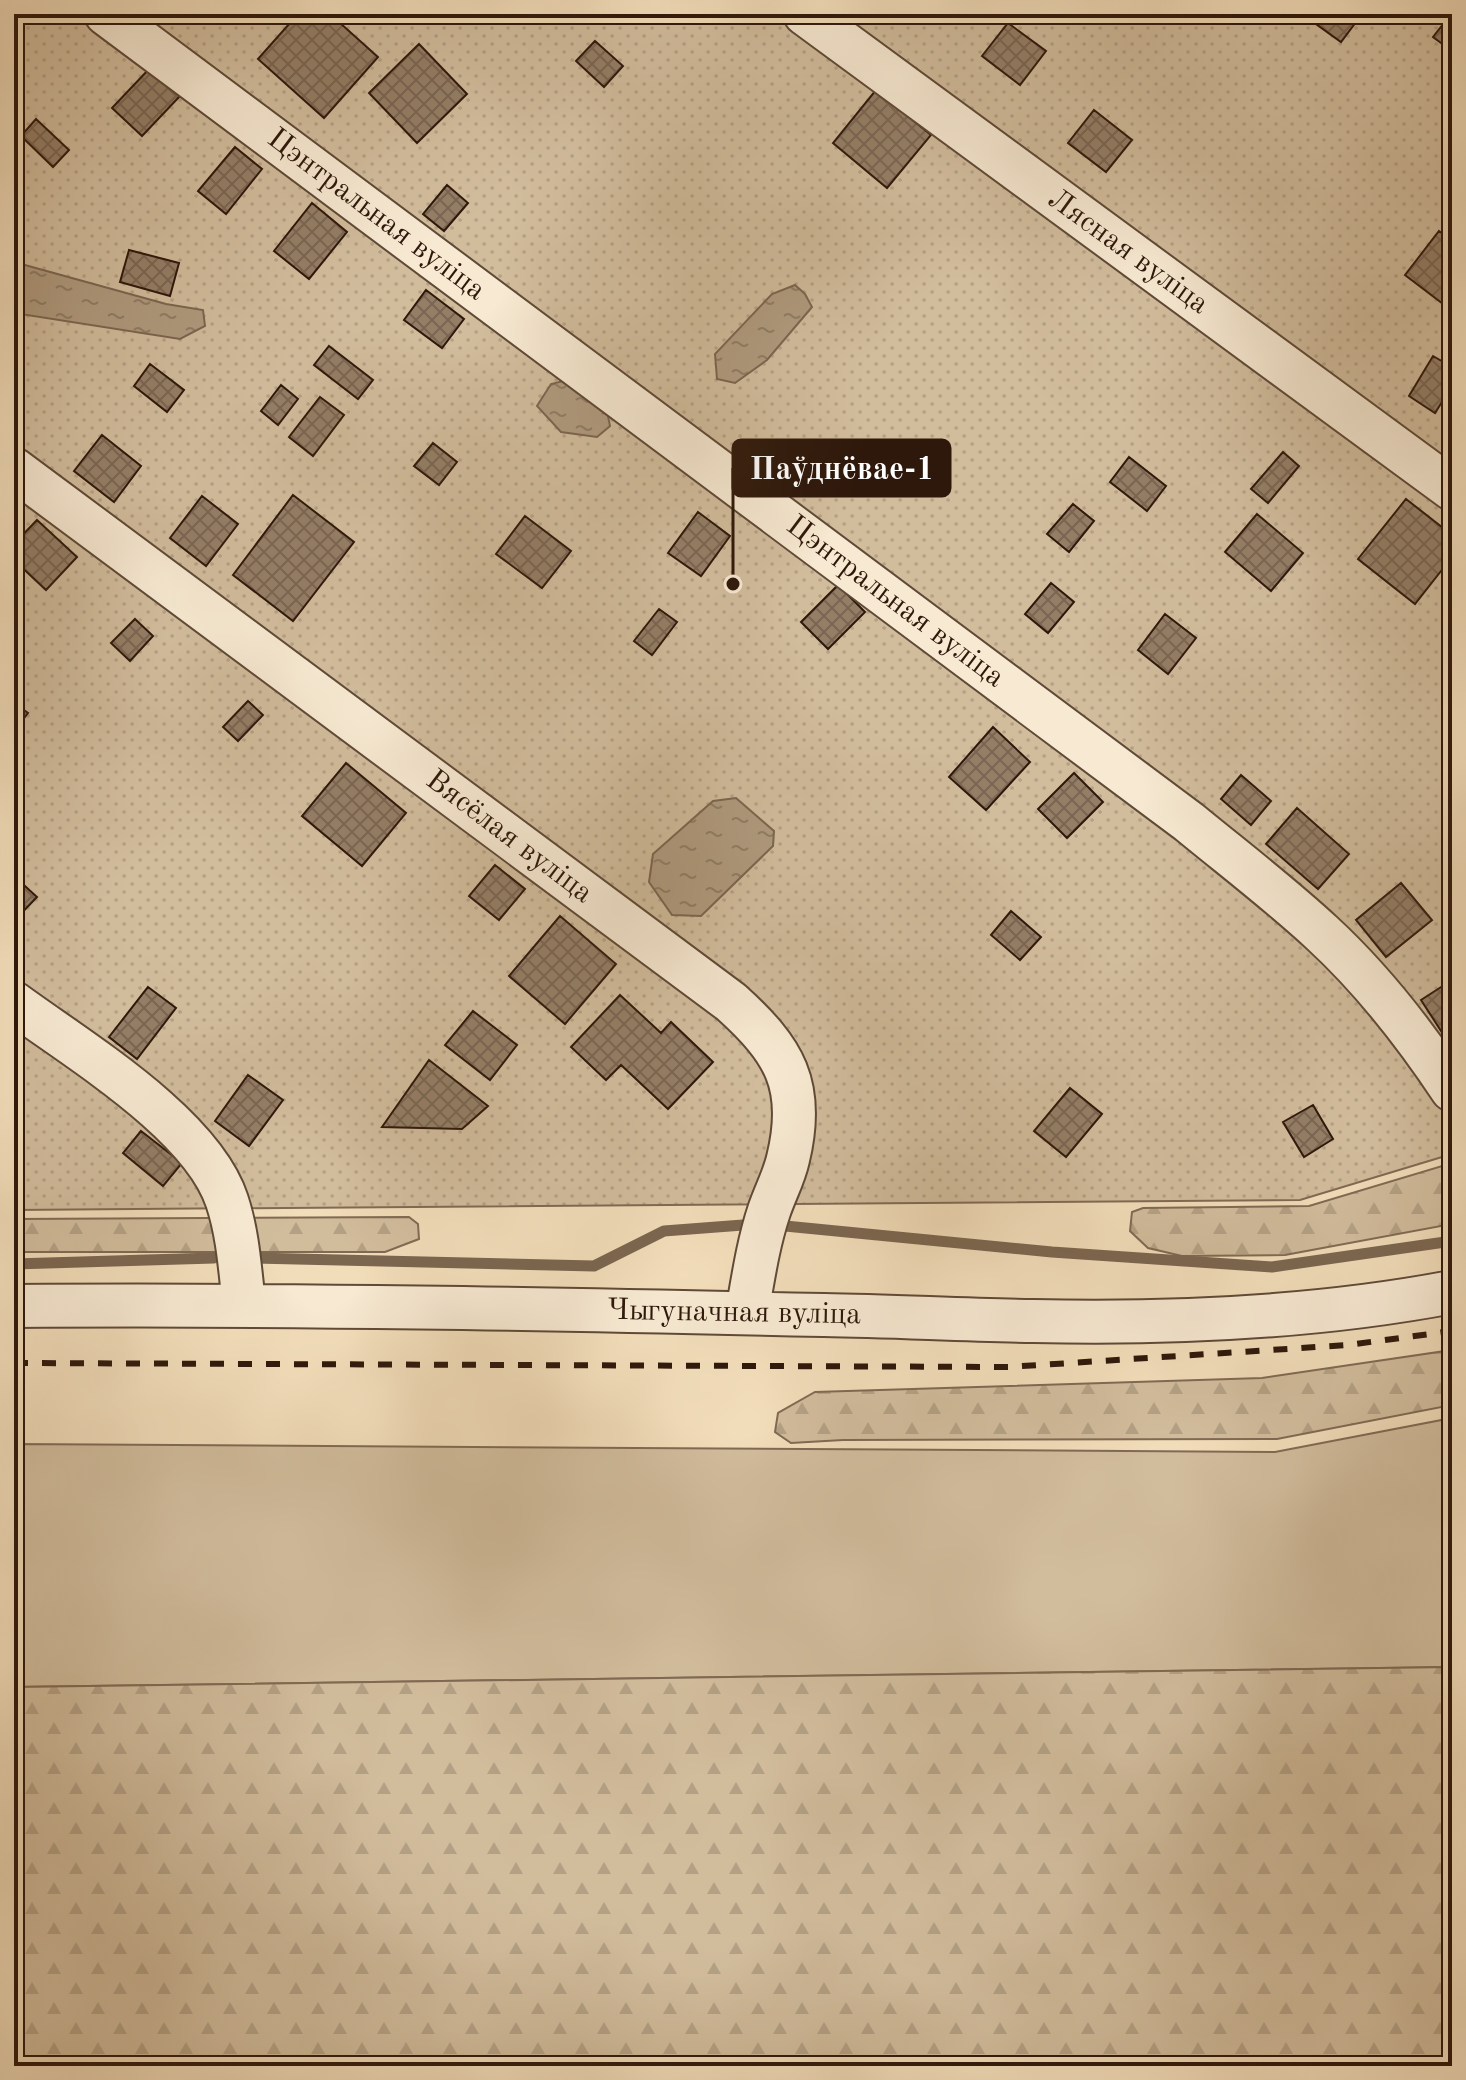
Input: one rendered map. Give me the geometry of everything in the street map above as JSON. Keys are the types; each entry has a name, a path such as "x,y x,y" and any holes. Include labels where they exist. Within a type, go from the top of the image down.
{"lane":[{"name":"Цэнтральная вуліца","path":"106,14 1189,822 1323,934 1379,992 1425,1048 1452,1090"},
{"name":"Лясная вуліца","path":"805,14 1452,489"},
{"name":"Вясёлая вуліца","path":"14,469 706,983 756,1024 776,1047 787,1071 794,1113 788,1161 761,1240 747,1313"},
{"path":"14,1003 146,1100 177,1126 206,1160 227,1199 237,1243 244,1304"},
{"name":"Чыгуначная вуліца","path":"14,1306 244,1304 747,1313 1037,1322 1200,1320 1320,1311 1452,1292"}],"green space":[{"path":"14,14 1452,14 1452,1154 1300,1200 14,1210"},
{"path":"1452,1163 1452,1224 1285,1255 1182,1256 1148,1248 1130,1231 1132,1212 1143,1208 1309,1206"},
{"path":"409,1217 418,1224 419,1239 385,1252 14,1252 14,1219"},
{"path":"1452,1350 1452,1405 1277,1439 843,1440 791,1443 775,1432 778,1413 815,1392 1262,1378"},
{"path":"1452,1418 1452,1667 14,1687 14,1444 1275,1452"},
{"path":"1452,1667 1452,2066 14,2066 14,1687"}],"water":[{"path":"14,262 166,304 203,310 205,326 180,339 14,313"},
{"path":"795,285 805,294 812,307 767,360 735,383 717,379 715,354 772,294"},
{"path":"563,381 607,411 610,426 597,437 561,432 537,406 551,384"},
{"path":"736,798 774,831 773,846 701,916 672,915 649,882 653,854 713,801"}],"building":[{"path":"298,14 330,14 378,57 324,118 258,59"},
{"path":"1302,14 1362,14 1341,42"},
{"path":"1452,14 1452,51 1433,37"},
{"path":"1008,23 1046,51 1020,85 982,56"},
{"path":"595,41 623,66 604,87 576,61"},
{"path":"419,44 467,94 417,143 369,93"},
{"path":"150,68 180,96 142,136 112,108"},
{"path":"876,90 931,135 887,188 833,143"},
{"path":"1094,110 1132,140 1106,172 1068,143"},
{"path":"36,119 69,150 53,167 21,136"},
{"path":"235,147 262,169 226,214 198,191"},
{"path":"447,185 468,203 444,231 423,214"},
{"path":"312,203 347,232 309,279 274,251"},
{"path":"1439,231 1452,241 1451,310 1405,275"},
{"path":"129,250 179,263 170,296 120,282"},
{"path":"426,290 464,319 442,348 404,320"},
{"path":"329,346 373,380 358,399 314,365"},
{"path":"1433,356 1452,367 1452,386 1435,413 1409,396"},
{"path":"150,364 184,390 167,412 134,386"},
{"path":"281,385 298,399 278,425 261,411"},
{"path":"320,397 344,415 313,456 289,437"},
{"path":"102,435 141,466 114,502 74,471"},
{"path":"433,443 457,462 439,485 414,466"},
{"path":"1283,452 1299,466 1268,503 1251,489"},
{"path":"1129,457 1166,486 1147,511 1110,482"},
{"path":"293,495 354,542 293,621 233,575"},
{"path":"202,496 238,524 206,566 170,538"},
{"path":"1406,499 1452,535 1452,557 1415,604 1358,559"},
{"path":"1073,504 1094,521 1069,552 1047,534"},
{"path":"698,512 730,536 701,576 668,553"},
{"path":"1257,514 1303,553 1271,591 1225,552"},
{"path":"525,516 571,551 542,588 496,554"},
{"path":"37,520 77,557 46,590 14,560 14,544"},
{"path":"1051,583 1074,602 1048,633 1025,614"},
{"path":"838,585 865,612 828,649 801,622"},
{"path":"659,609 677,622 652,655 634,641"},
{"path":"1165,614 1196,638 1168,674 1138,650"},
{"path":"135,619 153,636 130,661 111,643"},
{"path":"248,701 263,715 238,741 223,727"},
{"path":"14,703 28,713 15,730 14,729"},
{"path":"993,727 1030,762 986,810 949,777"},
{"path":"346,763 406,813 362,866 302,816"},
{"path":"1074,773 1103,802 1067,838 1038,809"},
{"path":"1241,775 1271,801 1251,825 1221,799"},
{"path":"1297,808 1349,854 1318,889 1266,844"},
{"path":"495,865 525,889 499,920 469,896"},
{"path":"14,876 37,897 14,921"},
{"path":"1401,883 1432,920 1386,957 1356,920"},
{"path":"1011,911 1041,937 1020,960 991,935"},
{"path":"560,916 616,964 565,1024 509,976"},
{"path":"1452,980 1452,1028 1443,1034 1421,1000"},
{"path":"148,987 176,1008 137,1059 109,1037"},
{"path":"620,995 661,1033 671,1022 713,1062 668,1109 621,1065 606,1080 571,1047"},
{"path":"473,1011 517,1045 490,1080 445,1045"},
{"path":"429,1060 488,1106 462,1129 382,1127"},
{"path":"248,1075 283,1100 249,1146 215,1121"},
{"path":"1070,1088 1102,1114 1066,1157 1034,1131"},
{"path":"1313,1105 1333,1139 1304,1157 1283,1122"},
{"path":"141,1131 182,1163 163,1186 123,1153"}],"waterway":[{"path":"252,1258 594,1266 664,1231 743,1225"},
{"path":"775,1225 1052,1252 1272,1267 1452,1241"},
{"path":"14,1264 214,1258"}],"railway":[{"path":"14,1363 1008,1367 1348,1345 1452,1331"}],"place":[{"name":"Паўднёвае-1","path":"733,584"}]}
